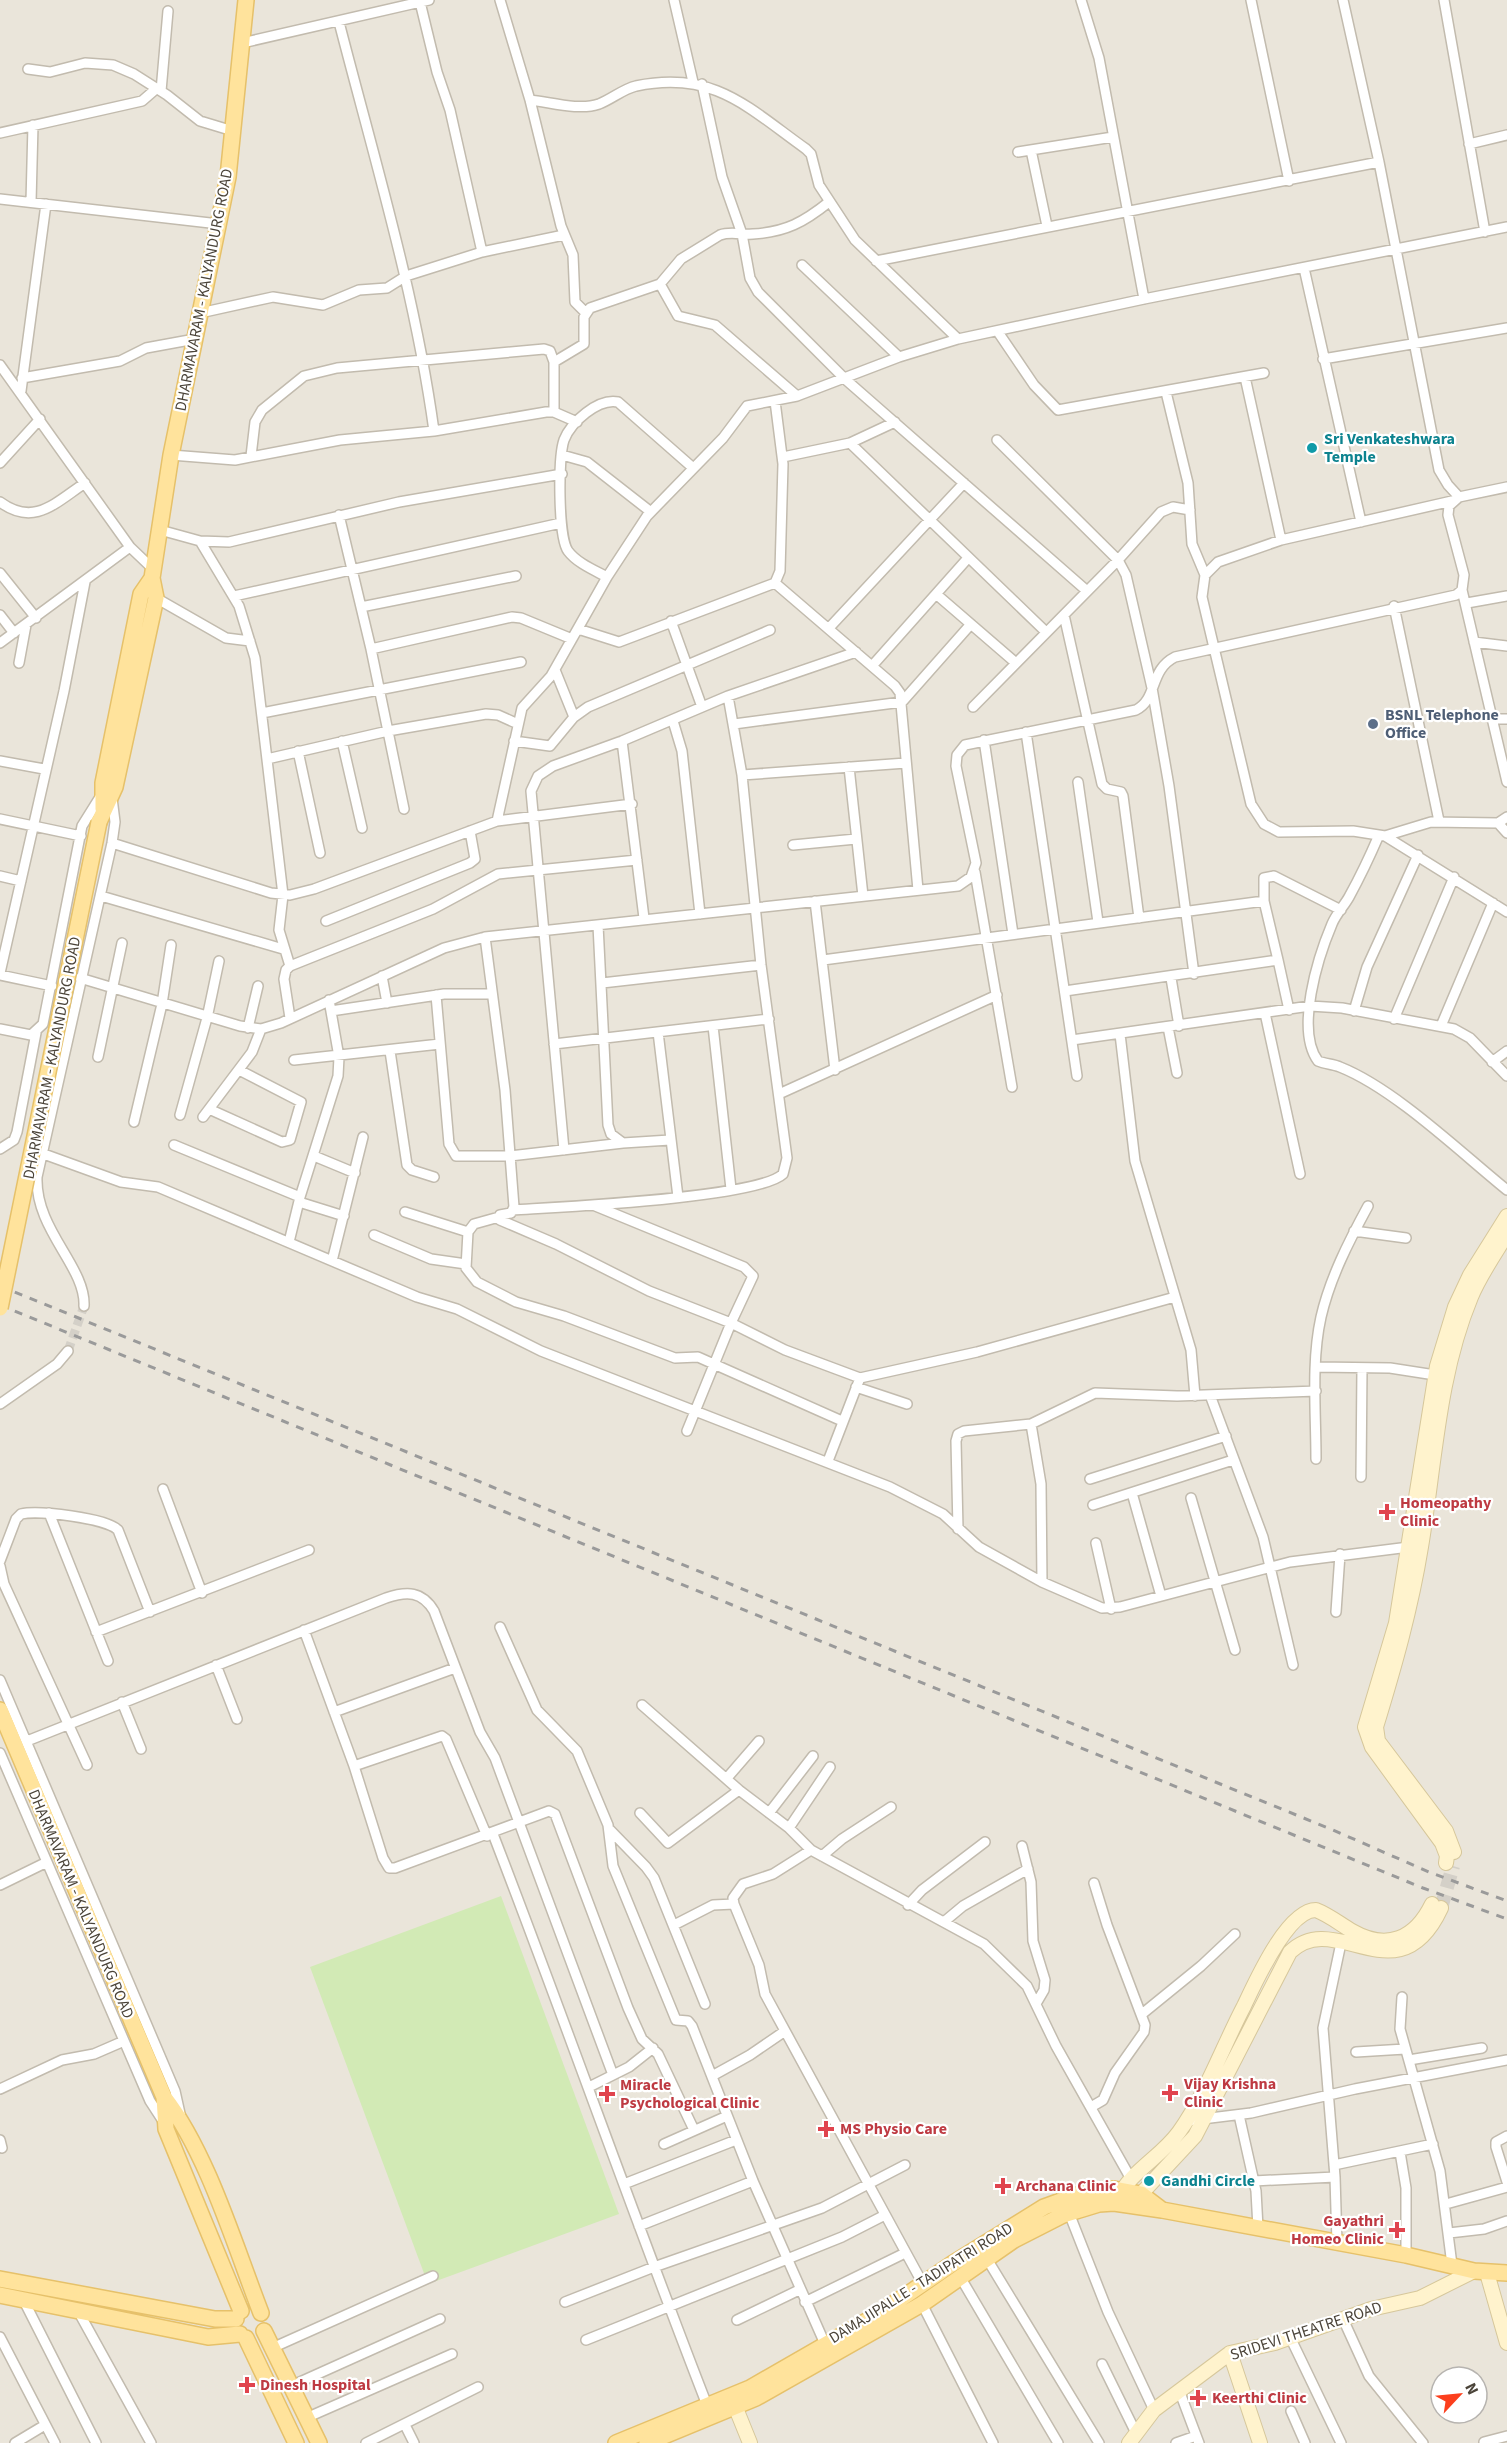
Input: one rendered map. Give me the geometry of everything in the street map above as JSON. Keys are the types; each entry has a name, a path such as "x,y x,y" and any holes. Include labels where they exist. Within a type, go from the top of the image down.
{"main road":[{"name":"DHARMAVARAM - KALYANDURG ROAD","path":"104,806 156,598 153,573 171,455 228,177 246,0"},
{"name":"DHARMAVARAM - KALYANDURG ROAD","path":"0,1308 104,806 141,594 153,573"},
{"path":"1507,1216 1470,1275 1455,1307 1435,1375 1396,1623 1365,1727 1372,1747 1442,1843 1450,1865 1453,1847 1446,1831 1378,1741 1376,1728 1403,1638 1421,1547 1442,1402 1453,1350 1473,1292 1507,1234"},
{"name":"DHARMAVARAM - KALYANDURG ROAD","path":"0,1710 162,2094 182,2120 206,2174 261,2313"},
{"path":"1114,2203 1126,2184 1169,2144 1186,2121 1280,1938 1306,1912 1316,1910 1363,1936 1390,1940 1401,1938 1419,1926 1436,1906 1427,1933 1402,1950 1393,1951 1312,1939 1299,1944 1290,1952 1205,2120 1189,2145 1138,2201"},
{"name":"DHARMAVARAM - KALYANDURG ROAD","path":"162,2094 164,2123 239,2315"},
{"name":"DAMAJIPALLE - TADIPATRI ROAD","path":"616,2443 750,2388 877,2315 952,2264 1044,2207 1126,2184 1138,2201"},
{"name":"DAMAJIPALLE - TADIPATRI ROAD","path":"647,2443 735,2406 861,2340 922,2304 1014,2240 1069,2213 1098,2204 1138,2201 1162,2210 1406,2255 1480,2272 1507,2273"},
{"path":"1480,2272 1507,2343"},
{"name":"SRIDEVI THEATRE ROAD","path":"1132,2438 1154,2410 1230,2353 1420,2298 1480,2272"},
{"path":"0,2279 85,2305 208,2337 258,2337 264,2331"},
{"path":"0,2295 215,2319 239,2315 249,2308 261,2313 265,2321 264,2331 319,2443"},
{"path":"239,2315 236,2327 243,2336 296,2443"},
{"path":"1230,2353 1260,2443"},
{"path":"735,2406 750,2443"}],"street":[{"path":"500,0 530,100 564,235 575,262 575,302 585,312 584,344 554,362"},
{"path":"674,0 722,177 742,234 750,278 758,292 845,379 1087,591"},
{"path":"1081,0 1099,58 1144,299"},
{"path":"1251,0 1289,181"},
{"path":"1343,0 1379,162 1439,470 1455,499"},
{"path":"1443,0 1485,232"},
{"path":"242,43 424,1 437,72 450,110 482,252"},
{"path":"159,90 168,11"},
{"path":"339,22 406,276 424,361 434,431"},
{"path":"28,69 51,72 77,64 104,63 124,69 159,90 200,121 233,131"},
{"path":"530,100 594,105 633,87 697,83 729,94 807,148 811,154 819,185 855,240 958,339"},
{"path":"0,133 142,101 159,90"},
{"path":"31,202 33,126"},
{"path":"1469,144 1507,135"},
{"path":"1018,152 1113,136"},
{"path":"1031,150 1047,226"},
{"path":"876,261 1379,162"},
{"path":"0,199 219,224"},
{"path":"585,312 660,284 687,254 726,233 742,234 798,226 829,202"},
{"path":"21,392 46,204"},
{"path":"497,821 518,724 527,700 555,670 607,577 651,512 673,491 692,467 723,438 742,409 756,402 797,396 899,357 958,339 1144,299 1507,227"},
{"path":"200,313 273,297 323,305 359,290 387,288 406,276 482,252 564,235"},
{"path":"802,265 899,357"},
{"path":"1304,268 1361,522"},
{"path":"660,284 678,316 715,325 797,396"},
{"path":"1323,359 1415,341 1507,330"},
{"path":"998,332 1034,385 1058,410 1264,373"},
{"path":"22,378 120,361 146,348 195,339"},
{"path":"251,456 258,415 304,376 337,368 544,349 550,351 554,362 554,412"},
{"path":"0,365 130,547 153,573"},
{"path":"1245,377 1281,540"},
{"path":"0,384 12,380"},
{"path":"1166,392 1188,483 1192,544 1205,575 1202,597 1251,804 1264,824 1271,829 1286,833 1353,831 1382,836 1418,855 1507,912"},
{"path":"578,628 619,642 775,583 780,571 783,457 775,401"},
{"path":"607,577 575,558 568,551 561,532 564,440 578,422 605,402 618,402 692,467"},
{"path":"171,455 223,461 340,440 434,431 554,412 578,422"},
{"path":"0,463 7,458 23,434 40,419"},
{"path":"783,457 850,443 895,422"},
{"path":"997,440 1118,560 1126,575 1152,688 1169,786 1194,974"},
{"path":"850,443 1046,632"},
{"path":"562,455 587,462 651,512"},
{"path":"160,530 200,541 229,542 399,502 562,474"},
{"path":"0,502 23,515 37,513 85,483"},
{"path":"829,628 964,483"},
{"path":"1205,575 1218,562 1281,540 1507,487"},
{"path":"1455,499 1448,510 1464,575 1462,590 1467,603 1492,719 1504,756 1507,782"},
{"path":"973,707 1167,507 1190,510"},
{"path":"339,516 371,649 404,809"},
{"path":"234,596 561,524"},
{"path":"200,541 234,596 257,666 283,895 279,930 290,966"},
{"path":"0,643 130,547"},
{"path":"872,666 968,558"},
{"path":"0,573 36,618"},
{"path":"361,607 516,576"},
{"path":"51,986 0,974 44,768 64,691 85,582"},
{"path":"775,583 896,686 902,702 918,890"},
{"path":"1012,1087 975,872 976,863 956,760 965,745 1141,708 1159,670 1166,662 1215,646 1394,606 1450,597 1462,590"},
{"path":"936,594 1016,663"},
{"path":"1467,603 1507,596"},
{"path":"156,598 226,638 250,641"},
{"path":"1394,606 1439,821"},
{"path":"0,615 14,633"},
{"path":"1064,615 1102,784 1107,789 1121,792 1122,796 1139,918"},
{"path":"371,649 513,617 521,618 572,639"},
{"path":"671,621 702,707"},
{"path":"735,724 902,702 971,624"},
{"path":"19,663 26,625"},
{"path":"514,741 550,746 574,717 588,707 770,630"},
{"path":"1474,642 1507,645"},
{"path":"564,1150 536,871 531,791 533,783 545,770 674,721 728,696 856,652"},
{"path":"262,713 521,662"},
{"path":"555,670 574,717"},
{"path":"728,696 735,724 742,775 761,965 787,1158 783,1174 769,1184 678,1197 513,1210 499,1217 474,1224 468,1232 466,1264 469,1275 477,1282 516,1302 564,1316 675,1358 698,1357 842,1421"},
{"path":"267,759 388,731 486,714 498,715 518,724"},
{"path":"1492,719 1507,719"},
{"path":"674,721 682,751 700,914"},
{"path":"1026,732 1077,1076"},
{"path":"984,740 1013,934"},
{"path":"342,741 362,828"},
{"path":"622,741 632,804 644,918"},
{"path":"298,751 320,853"},
{"path":"0,761 44,768"},
{"path":"742,775 906,763"},
{"path":"849,767 863,896"},
{"path":"1078,782 1098,922"},
{"path":"112,843 283,895 314,889 497,821 632,804"},
{"path":"0,1149 14,1140 17,1132 36,1033 43,1024 81,836 90,811 104,806 115,822 112,843 41,1153 37,1187 41,1208 51,1233 78,1281 84,1306"},
{"path":"1507,817 1498,823 1439,821 1382,836 1331,925 1320,957 1307,1029 1317,1061 1339,1066 1397,1102 1507,1190"},
{"path":"0,819 81,836"},
{"path":"1498,823 1507,833"},
{"path":"326,921 470,863 475,859 476,854 470,831"},
{"path":"793,845 856,839"},
{"path":"1354,1011 1367,968 1418,855"},
{"path":"290,1018 284,979 285,970 290,966 433,909 498,874 637,860"},
{"path":"80,978 207,1018 261,1029 444,948 485,937 644,918 958,886 966,883 975,872"},
{"path":"1289,1010 1264,901 1263,882 1269,875 1341,910"},
{"path":"0,876 21,881"},
{"path":"1394,1019 1454,877"},
{"path":"101,896 283,949"},
{"path":"815,901 835,1070"},
{"path":"823,960 1264,901"},
{"path":"1441,1026 1493,903"},
{"path":"598,925 608,1125 611,1134 623,1143"},
{"path":"485,937 510,1156 513,1210"},
{"path":"98,1057 122,943"},
{"path":"134,1122 162,1004 171,945"},
{"path":"1065,991 1171,978 1278,960"},
{"path":"180,1114 207,1018 219,961"},
{"path":"602,983 761,965"},
{"path":"382,976 387,1003"},
{"path":"1171,978 1179,1026"},
{"path":"249,1028 258,986"},
{"path":"331,1011 436,995 492,994"},
{"path":"436,995 452,1152 463,1158 510,1156 670,1140"},
{"path":"779,1094 997,995"},
{"path":"289,1242 299,1199 337,1083 339,1057 329,1000"},
{"path":"1072,1040 1310,1006 1441,1026 1466,1035 1507,1076"},
{"path":"1265,1013 1300,1174"},
{"path":"554,1044 769,1020"},
{"path":"713,1026 731,1189"},
{"path":"1168,1027 1177,1073"},
{"path":"0,1029 25,1035 36,1033"},
{"path":"239,1070 302,1102 290,1140 282,1142 206,1113 252,1052 261,1029"},
{"path":"658,1032 678,1197"},
{"path":"1120,1034 1135,1161 1192,1358 1195,1396"},
{"path":"294,1060 339,1057 440,1044"},
{"path":"390,1051 407,1165 434,1178"},
{"path":"1492,1062 1507,1051"},
{"path":"332,1262 363,1137"},
{"path":"174,1145 344,1216"},
{"path":"41,1153 113,1180 158,1187 417,1297 457,1309 542,1351 636,1390 828,1461 938,1511 979,1547 1042,1582 1111,1609 1270,1566 1340,1554 1409,1547"},
{"path":"314,1156 355,1173"},
{"path":"591,1205 750,1270 753,1276 731,1323 687,1431"},
{"path":"1316,1459 1316,1367 1322,1314 1354,1232 1368,1206"},
{"path":"405,1212 468,1232"},
{"path":"499,1217 648,1291 731,1323 785,1350 907,1404"},
{"path":"1354,1232 1406,1238"},
{"path":"374,1235 431,1258 466,1264"},
{"path":"858,1383 1175,1297"},
{"path":"0,1404 57,1364 68,1351"},
{"path":"1316,1367 1390,1368 1435,1375"},
{"path":"1361,1477 1362,1368"},
{"path":"828,1461 858,1383"},
{"path":"958,1529 958,1434 1031,1424 1095,1393 1195,1396 1316,1391"},
{"path":"1210,1395 1260,1528 1293,1665"},
{"path":"1031,1424 1041,1484 1042,1582"},
{"path":"1090,1479 1226,1436"},
{"path":"1093,1505 1233,1460"},
{"path":"163,1489 202,1593"},
{"path":"1132,1493 1161,1596"},
{"path":"1191,1498 1235,1650"},
{"path":"0,1561 16,1519 21,1514 49,1514 114,1525 150,1612"},
{"path":"49,1514 108,1661"},
{"path":"1096,1543 1111,1609"},
{"path":"96,1632 309,1550"},
{"path":"1336,1612 1340,1554"},
{"path":"0,1566 4,1584 87,1765"},
{"path":"27,1741 392,1596 410,1593 420,1595 434,1611 480,1732 495,1758 613,2075"},
{"path":"500,1627 537,1710 577,1751 610,1830 613,1866 676,2020 691,2023 753,2181 825,2344"},
{"path":"304,1630 354,1766 383,1858 389,1868 395,1868 490,1835 549,1811 555,1814 628,2008 642,2039 653,2048 694,2130"},
{"path":"216,1665 237,1719"},
{"path":"334,1712 455,1668"},
{"path":"0,1680 175,2091 182,2120"},
{"path":"122,1702 141,1749"},
{"path":"642,1705 739,1790 789,1828 811,1850 908,1905 945,1921 984,1944 1027,1986 1037,2002 1056,2046 1091,2107 1126,2184"},
{"path":"354,1766 442,1736 446,1739 490,1835 590,2087 654,2267 707,2404"},
{"path":"727,1778 759,1741"},
{"path":"0,1753 150,2101 164,2123"},
{"path":"769,1813 813,1756"},
{"path":"789,1828 830,1767"},
{"path":"640,1813 668,1843 739,1790"},
{"path":"822,1856 842,1839 891,1807"},
{"path":"610,1830 651,1873 705,2004"},
{"path":"908,1905 922,1890 985,1842"},
{"path":"1022,1846 1032,1889 1033,1941 1045,1985 1037,2002"},
{"path":"811,1850 773,1874 743,1884 733,1898 734,1905 759,1965 765,1994 923,2284"},
{"path":"0,1885 47,1862"},
{"path":"945,1921 963,1906 1028,1869"},
{"path":"1091,2107 1103,2100 1115,2073 1144,2032 1142,2014 1107,1925 1094,1883"},
{"path":"674,1925 713,1905 734,1905"},
{"path":"1142,2014 1201,1966 1235,1934"},
{"path":"1337,2243 1335,2177 1323,2028 1341,1943"},
{"path":"1402,1997 1400,2029 1433,2144 1446,2204 1452,2265"},
{"path":"712,2076 750,2055 785,2031"},
{"path":"0,2089 62,2060 93,2054 124,2040"},
{"path":"590,2087 613,2075 653,2048"},
{"path":"1409,2060 1482,2048"},
{"path":"1356,2052 1405,2049"},
{"path":"1186,2121 1239,2115 1507,2060"},
{"path":"1239,2115 1254,2181 1258,2228"},
{"path":"664,2144 727,2116"},
{"path":"1507,2136 1496,2142 1496,2147 1507,2182"},
{"path":"624,2184 736,2140"},
{"path":"1334,2165 1433,2144"},
{"path":"1400,2152 1406,2188 1406,2255"},
{"path":"565,2302 771,2224 822,2208 905,2165"},
{"path":"1254,2181 1335,2177"},
{"path":"639,2226 753,2181"},
{"path":"1446,2204 1507,2187"},
{"path":"1069,2213 1108,2312 1154,2410"},
{"path":"586,2340 842,2237 885,2215"},
{"path":"1449,2233 1484,2229 1507,2221"},
{"path":"805,2302 905,2253"},
{"path":"987,2259 1099,2443"},
{"path":"952,2264 1058,2443"},
{"path":"272,2348 433,2276"},
{"path":"737,2320 799,2289"},
{"path":"23,2299 96,2443"},
{"path":"922,2304 993,2443"},
{"path":"85,2305 151,2443"},
{"path":"291,2386 440,2319"},
{"path":"1343,2319 1369,2376 1423,2443"},
{"path":"0,2337 55,2443"},
{"path":"1290,2337 1341,2443"},
{"path":"306,2418 452,2354"},
{"path":"1102,2364 1132,2438"},
{"path":"369,2442 478,2387"},
{"path":"1176,2443 1197,2439 1179,2390"},
{"path":"1291,2411 1305,2443"},
{"path":"15,2443 45,2425"},
{"path":"405,2425 414,2443"},
{"path":"1484,2442 1507,2436"}],"shaded area":[{"path":"0,0 1507,0 1507,2443 0,2443"}],"green space":[{"path":"501,1896 619,2214 428,2284 310,1967"}],"tunnel":[{"path":"68,1351 84,1306"},
{"path":"1441,1908 1453,1866"}],"railway":[{"path":"0,1286 1333,1830 1429,1872 1507,1901"},
{"path":"0,1305 1423,1888 1507,1919"}],"place":[{"name":"Sri Venkateshwara Temple","path":"1312,448"},
{"name":"BSNL Telephone Office","path":"1373,724"},
{"name":"Homeopathy Clinic","path":"1387,1512"},
{"name":"Vijay Krishna Clinic","path":"1170,2093"},
{"name":"Miracle Psychological Clinic","path":"607,2094"},
{"name":"MS Physio Care","path":"826,2129"},
{"name":"Gandhi Circle","path":"1149,2181"},
{"name":"Archana Clinic","path":"1003,2186"},
{"name":"Gayathri Homeo Clinic","path":"1397,2230"},
{"name":"Dinesh Hospital","path":"247,2385"},
{"name":"Keerthi Clinic","path":"1198,2398"}]}
